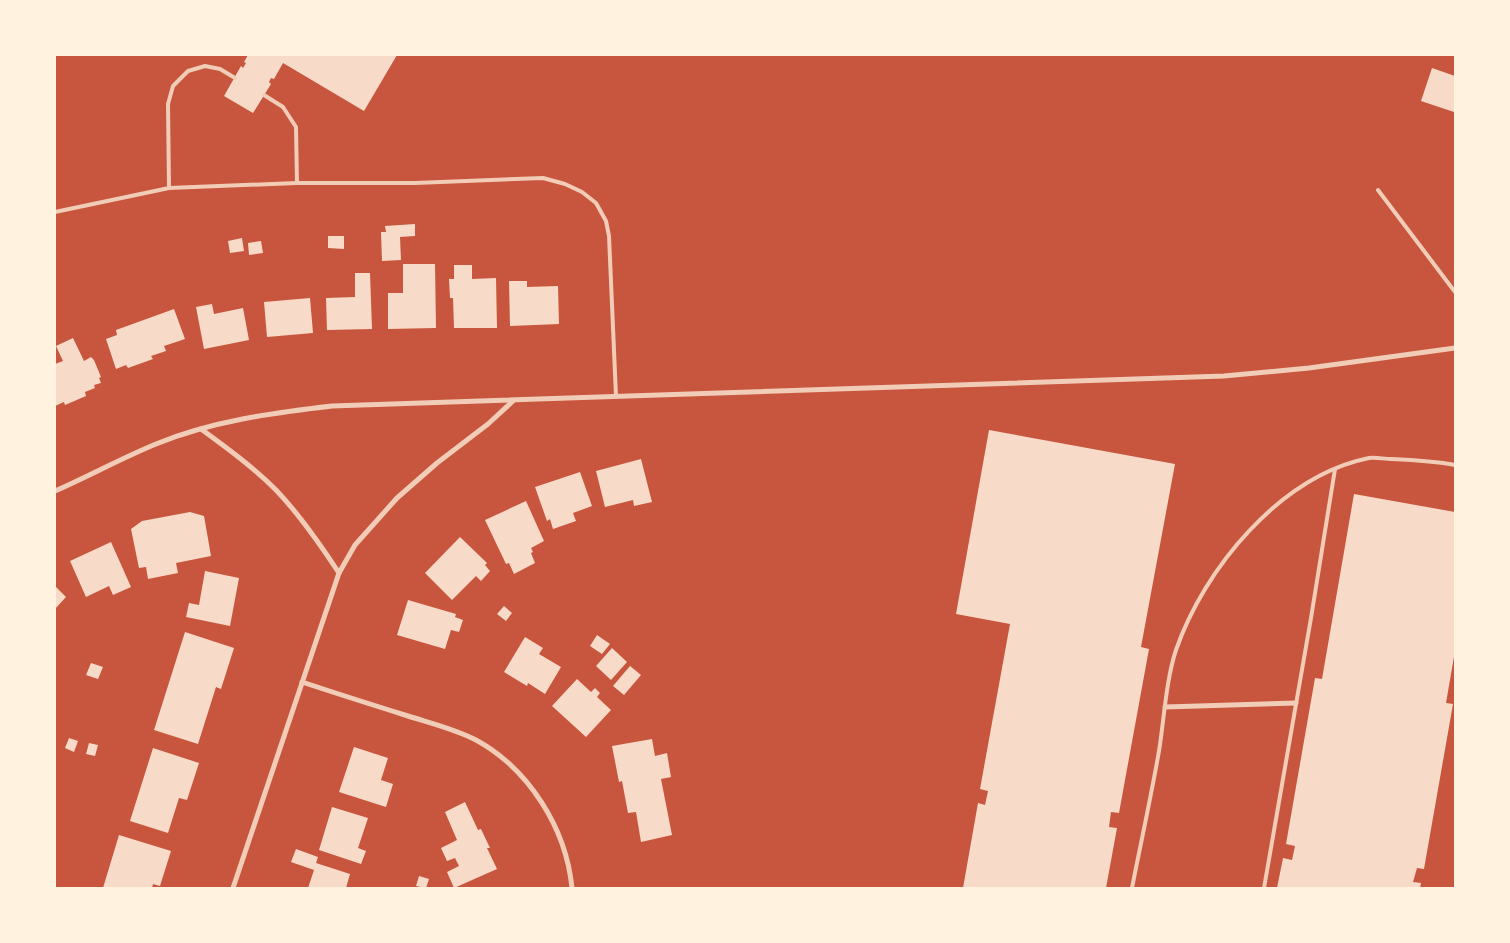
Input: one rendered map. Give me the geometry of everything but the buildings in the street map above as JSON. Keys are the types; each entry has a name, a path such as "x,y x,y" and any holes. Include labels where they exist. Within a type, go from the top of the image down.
{"street":[{"path":"55,491 156,444 201,429 269,414 332,406 1224,376 1309,368 1455,348"},
{"path":"233,888 339,573 355,545 397,498 437,463 488,424 514,400"},
{"path":"201,429 245,462 277,491 312,533 339,573"},
{"path":"302,682 444,727 476,740 504,759 524,778 545,807 561,841 571,877 572,888"},
{"path":"1166,707 1296,703"}],"lane":[{"path":"169,188 168,104 174,86 188,71 205,66 220,69 234,78"},
{"path":"264,95 282,107 296,127 297,182"},
{"path":"55,212 169,188 297,182 415,183 543,178 565,184 582,192 596,203 606,221 609,236 616,396"},
{"path":"1378,190 1455,292"},
{"path":"1132,888 1155,772 1175,652 1188,619 1213,576 1246,536 1280,502 1303,485 1334,469 1370,458 1431,461 1455,465"},
{"path":"1264,888 1311,618 1334,469"}]}
